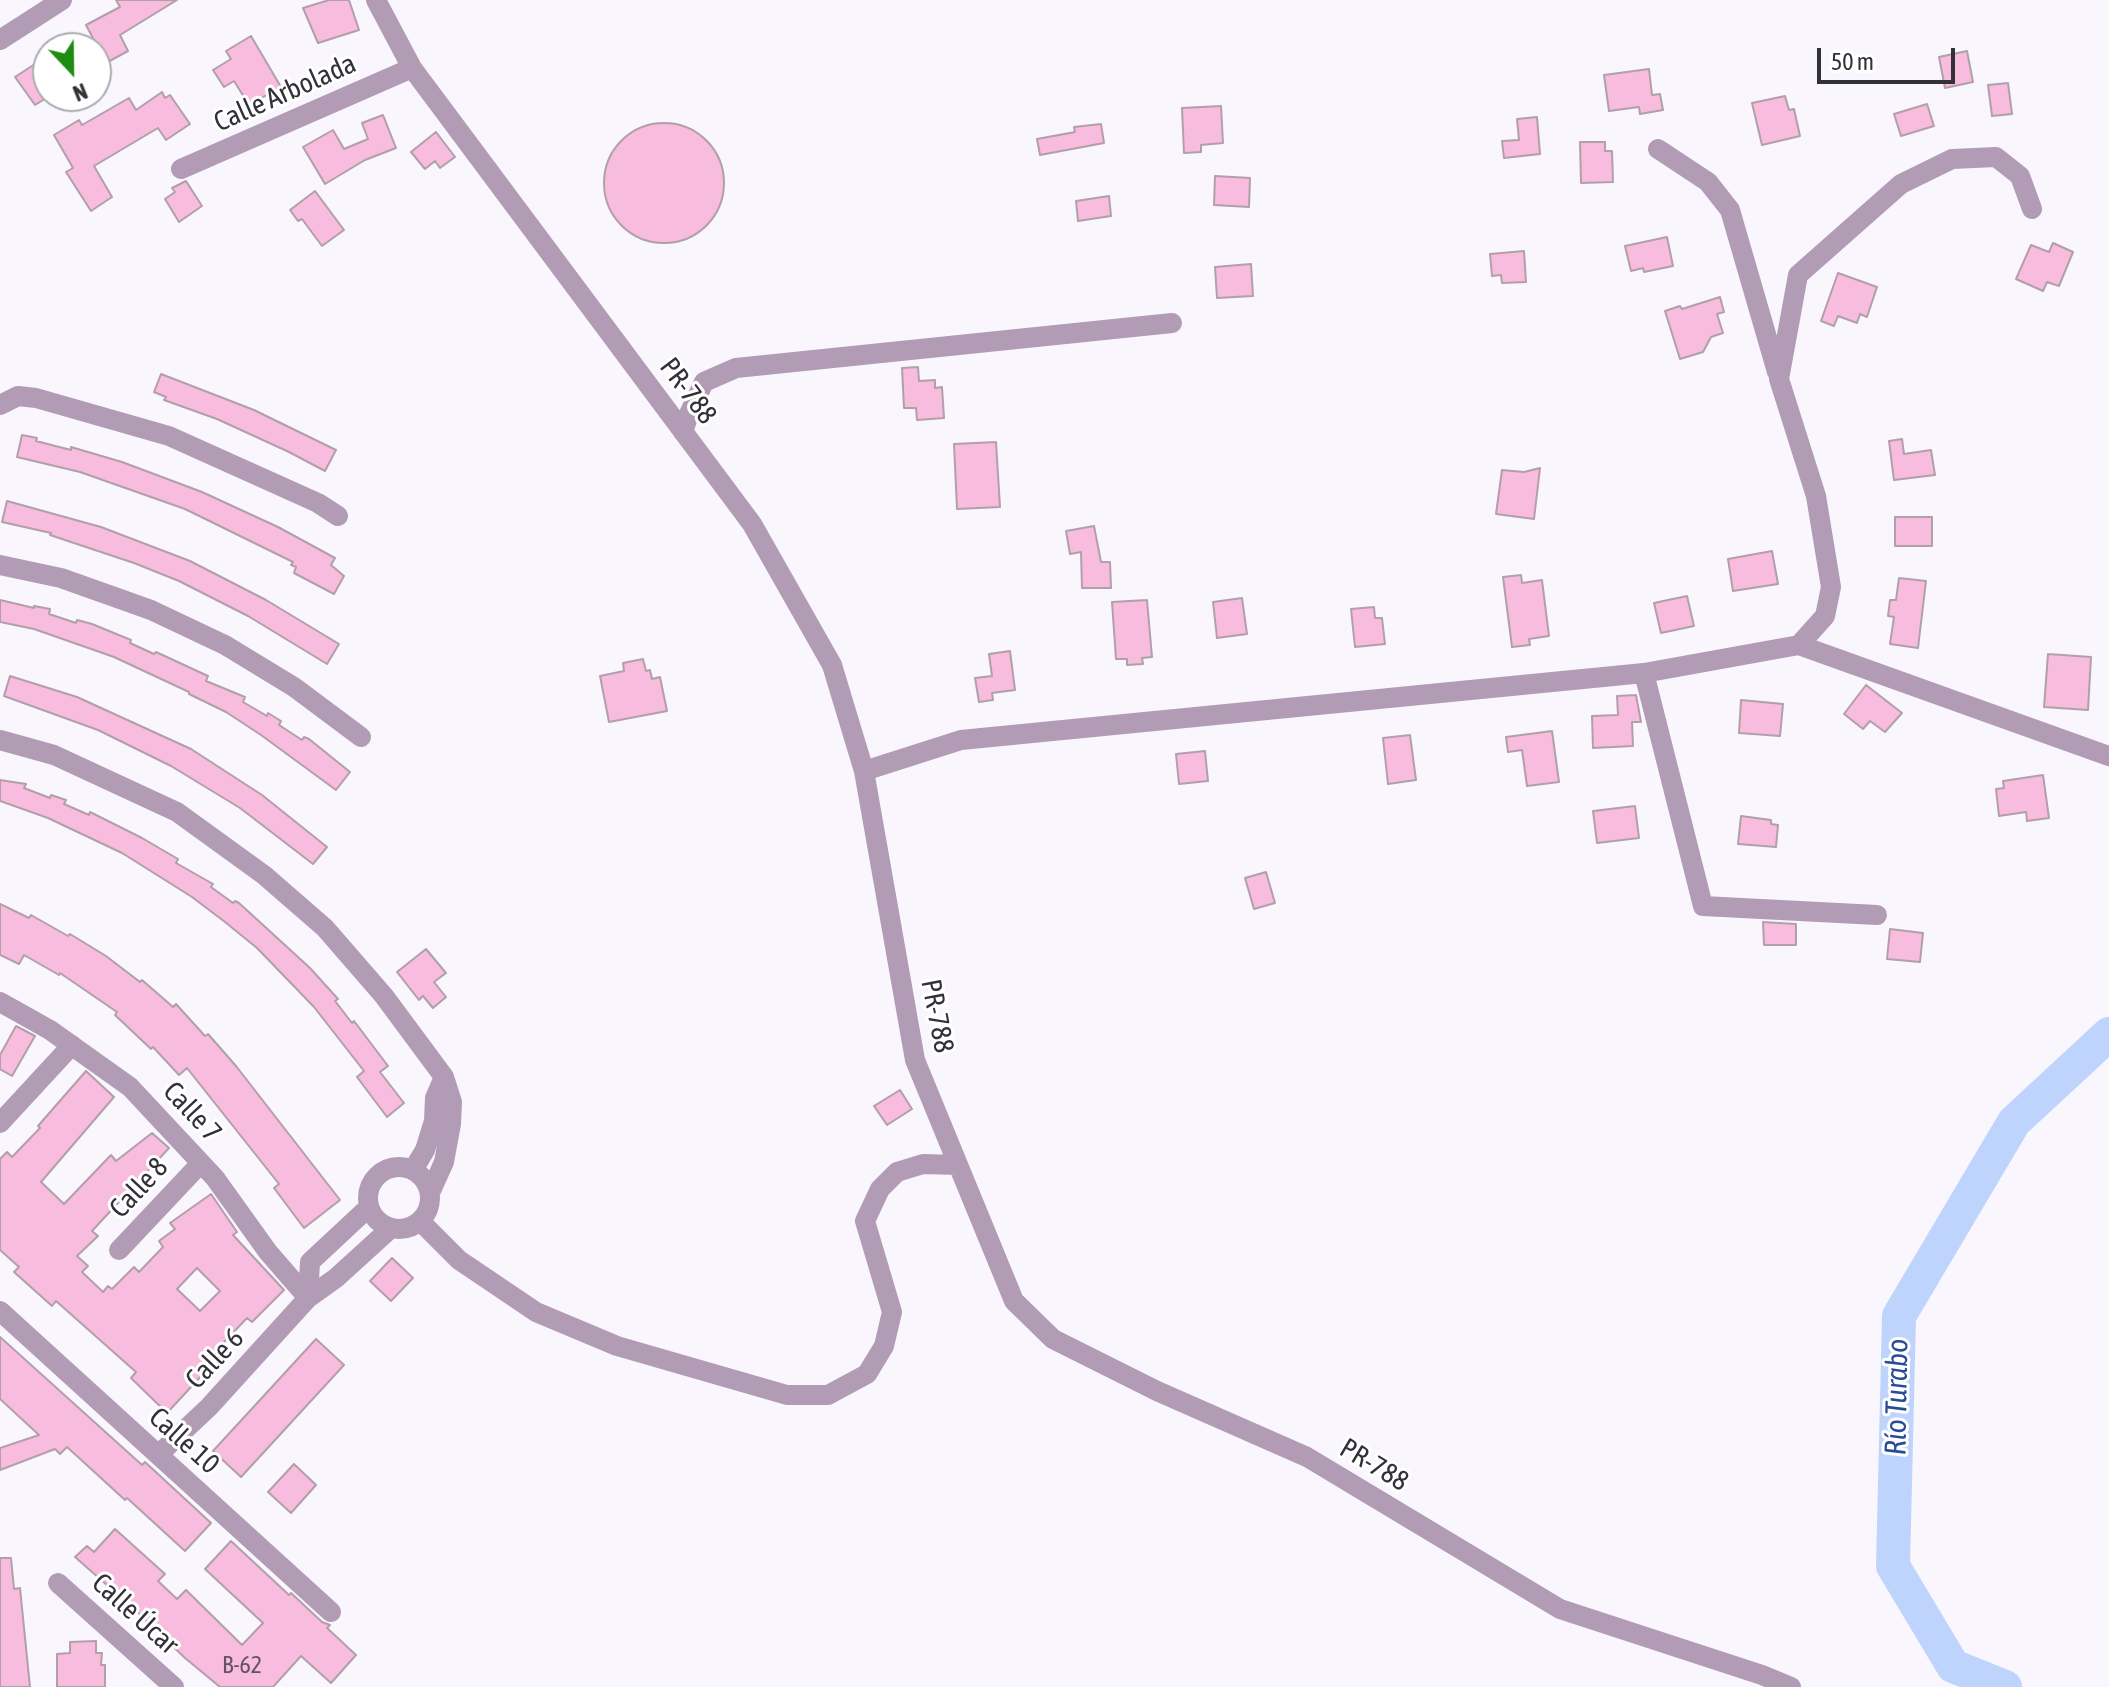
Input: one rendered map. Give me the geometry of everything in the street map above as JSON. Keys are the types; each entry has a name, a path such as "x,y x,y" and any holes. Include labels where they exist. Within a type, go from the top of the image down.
{"street":[{"path":"0,40 62,0"},
{"name":"PR-788","path":"376,0 412,68 752,524 832,665 864,771 915,1060 1014,1301 1053,1339 1157,1391 1307,1457 1560,1609 1791,1687"},
{"name":"Calle Arbolada","path":"181,169 412,68"},
{"path":"1658,149 1708,182 1730,210 1816,496 1831,587 1825,616 1799,645"},
{"path":"1779,379 1798,275 1901,184 1952,159 1996,157 2020,176 2032,209"},
{"path":"683,432 704,382 736,368 1172,323"},
{"path":"0,405 18,396 36,398 169,436 318,503 338,516"},
{"path":"0,565 61,578 151,610 225,645 294,687 361,737"},
{"path":"864,771 961,740 1644,673 1799,645 2109,756"},
{"path":"1644,673 1703,906 1877,915"},
{"path":"0,740 54,755 177,812 264,875 325,928 384,996 444,1077 452,1102 443,1123 413,1170"},
{"name":"Calle 7","path":"0,1002 72,1045 130,1087 201,1163 268,1252 308,1298"},
{"path":"0,1123 72,1045"},
{"path":"430,1193 421,1175 413,1170 403,1167 382,1171 369,1187 369,1207 373,1217 391,1228 401,1229 420,1221 444,1162 443,1123"},
{"name":"Calle 8","path":"119,1250 201,1163"},
{"path":"420,1221 459,1260 536,1312 617,1346 787,1395 828,1395 867,1374 884,1346 892,1312 865,1221 880,1189 897,1172 923,1164 958,1165"},
{"path":"308,1298 310,1262 369,1207"},
{"name":"Calle 6","path":"158,1455 209,1407 308,1298 336,1278 391,1228"},
{"name":"Calle 10","path":"0,1311 331,1612"},
{"name":"Calle Úcar","path":"58,1583 165,1684"}],"building":[{"path":"116,0 177,0 120,35 128,51 112,60 112,32 90,32 86,25 120,7"},
{"path":"329,0 349,0 359,30 318,43 303,8"},
{"path":"251,36 281,87 249,105 234,81 224,87 213,70 231,59 226,51"},
{"path":"1967,51 1973,82 1945,88 1939,57"},
{"path":"32,66 32,101 15,77"},
{"path":"1649,69 1652,95 1660,94 1663,110 1640,114 1639,107 1609,111 1604,75"},
{"path":"2008,83 2012,114 1992,116 1988,85"},
{"path":"162,92 165,98 170,95 190,124 166,140 158,128 94,166 112,197 91,211 66,172 73,168 54,135 79,120 82,125 105,112 112,112 112,108 129,98 136,110"},
{"path":"1785,96 1789,110 1794,109 1800,136 1762,145 1752,103"},
{"path":"1927,104 1934,126 1901,136 1894,114"},
{"path":"1221,106 1223,143 1201,145 1201,152 1184,153 1182,108"},
{"path":"383,115 396,148 365,160 325,184 303,147 333,130 344,149 368,139 362,123"},
{"path":"1537,117 1540,154 1504,158 1502,141 1519,140 1517,119"},
{"path":"664,123 687,128 706,141 719,160 724,183 719,206 706,225 687,238 664,243 641,238 622,225 609,206 604,183 609,160 622,141 641,128"},
{"path":"1101,124 1104,143 1040,155 1037,139 1075,132 1074,127"},
{"path":"436,132 455,157 440,168 435,161 425,169 411,152"},
{"path":"1580,142 1605,142 1605,151 1612,151 1613,182 1581,183"},
{"path":"1215,176 1250,178 1249,207 1214,205"},
{"path":"186,181 202,206 179,222 165,199 175,192 172,188"},
{"path":"315,191 344,230 322,246 302,219 298,221 290,210"},
{"path":"1109,196 1111,216 1078,221 1076,201"},
{"path":"1667,237 1673,266 1644,272 1643,268 1631,271 1625,246"},
{"path":"2053,243 2073,252 2059,286 2047,282 2043,291 2016,279 2031,245 2049,252"},
{"path":"1524,251 1526,282 1502,283 1501,275 1492,276 1490,254"},
{"path":"1251,264 1253,296 1217,298 1215,267"},
{"path":"1838,273 1877,287 1867,317 1860,314 1857,323 1838,316 1834,326 1821,321"},
{"path":"1720,297 1724,312 1717,314 1723,333 1711,337 1703,352 1680,359 1665,311"},
{"path":"918,367 919,381 935,380 935,388 942,387 944,418 917,420 916,408 904,408 902,368"},
{"path":"161,374 254,410 336,450 325,471 217,419 164,400 166,397 154,392"},
{"path":"22,435 122,462 202,492 278,527 335,558 331,565 344,576 334,594 294,573 296,567 291,565 293,562 185,509 80,472 17,457"},
{"path":"1902,439 1904,454 1931,450 1935,475 1894,480 1889,441"},
{"path":"996,442 1000,507 957,509 954,444"},
{"path":"1540,468 1534,519 1496,514 1502,470 1524,472"},
{"path":"7,501 101,527 190,561 266,600 339,644 327,664 248,616 179,581 51,533 2,522"},
{"path":"1895,517 1932,517 1932,546 1895,546"},
{"path":"1094,526 1101,562 1110,562 1111,588 1082,588 1081,552 1070,554 1066,531"},
{"path":"1772,551 1778,584 1733,591 1728,559"},
{"path":"1521,575 1522,583 1542,580 1549,636 1529,639 1530,645 1512,647 1503,577"},
{"path":"1899,578 1926,581 1918,648 1890,644 1894,617 1888,616 1890,600 1896,600"},
{"path":"1687,596 1694,626 1661,633 1654,603"},
{"path":"1242,598 1247,634 1217,638 1213,602"},
{"path":"0,600 50,609 49,614 76,623 77,620 92,624 208,676 206,681 245,697 243,702 281,721 279,725 302,740 304,737 309,739 350,772 336,790 261,735 189,692 114,657 34,629 0,622"},
{"path":"1147,600 1152,657 1142,658 1143,664 1127,665 1127,659 1116,659 1112,602"},
{"path":"1374,607 1375,618 1382,618 1385,644 1355,647 1351,609"},
{"path":"1010,651 1015,690 992,693 993,700 979,702 975,678 992,676 989,654"},
{"path":"2048,654 2091,657 2088,710 2044,707"},
{"path":"643,659 652,679 660,677 667,711 609,722 600,676 624,671 623,663"},
{"path":"10,676 77,697 191,749 262,795 327,847 313,864 240,808 171,766 98,730 4,696"},
{"path":"1866,685 1902,713 1885,732 1870,721 1863,729 1844,714"},
{"path":"1636,695 1641,722 1632,722 1633,746 1593,748 1592,716 1618,715 1617,696"},
{"path":"1741,700 1783,704 1780,736 1739,733"},
{"path":"1552,731 1559,782 1527,786 1522,750 1508,752 1506,737"},
{"path":"1410,735 1416,780 1388,784 1383,738"},
{"path":"1205,751 1208,781 1179,784 1176,754"},
{"path":"2043,775 2049,818 2027,821 2026,812 1999,816 1996,789 2004,788 2003,781"},
{"path":"0,780 26,784 24,788 50,798 51,795 66,800 64,804 89,815 90,812 142,838 178,859 176,863 213,884 211,887 233,903 239,903 310,968 338,999 335,1001 388,1066 380,1072 404,1103 387,1117 357,1077 364,1071 314,1007 257,948 225,922 192,897 122,853 48,818 0,801"},
{"path":"1635,806 1639,838 1597,843 1593,811"},
{"path":"1741,816 1771,820 1771,824 1778,825 1776,847 1738,844"},
{"path":"1266,872 1275,903 1254,909 1245,878"},
{"path":"0,904 29,918 31,915 68,936 70,934 140,982 142,980 173,1007 176,1004 236,1066 340,1200 304,1228 274,1188 279,1184 187,1068 179,1075 153,1047 151,1049 115,1015 117,1012 60,973 24,955 19,964 0,955"},
{"path":"1763,922 1796,924 1796,945 1764,945"},
{"path":"1890,929 1923,933 1920,962 1887,959"},
{"path":"426,949 446,973 434,982 446,997 433,1008 423,996 419,1000 397,972"},
{"path":"16,1026 35,1036 12,1076 0,1069 0,1055"},
{"path":"86,1071 114,1097 41,1182 64,1204 111,1155 116,1161 152,1133 169,1148 92,1231 98,1236 77,1256 88,1266 82,1272 103,1292 108,1286 112,1289 134,1267 139,1272 163,1247 159,1241 175,1229 170,1223 211,1194 237,1232 233,1235 284,1290 252,1322 247,1318 199,1369 203,1374 167,1413 131,1378 136,1372 56,1301 52,1306 14,1272 19,1267 0,1250 0,1159 7,1152 12,1157 40,1128 38,1126","holes":["197,1268 220,1291 200,1311 177,1289"]},
{"path":"900,1090 912,1109 887,1125 874,1106"},
{"path":"392,1258 413,1278 391,1301 370,1281"},
{"path":"0,1337 211,1523 185,1551 67,1447 60,1454 55,1449 0,1470 0,1448 39,1435 0,1399"},
{"path":"316,1339 344,1365 241,1477 213,1451"},
{"path":"294,1464 316,1485 291,1513 268,1492"},
{"path":"115,1529 165,1574 158,1581 177,1599 186,1590 242,1645 263,1623 205,1569 231,1541 289,1595 291,1593 322,1622 330,1625 327,1628 356,1655 331,1683 301,1656 273,1687 220,1687 75,1557 87,1546 94,1552"},
{"path":"0,1558 11,1558 14,1589 20,1588 30,1687 0,1687"},
{"path":"96,1641 96,1653 102,1653 101,1665 105,1665 105,1687 57,1687 57,1654 70,1653 70,1642"}],"waterway":[{"name":"Río Turabo","path":"2005,1687 1953,1666 1893,1566 1899,1316 2014,1122 2109,1034"}]}
